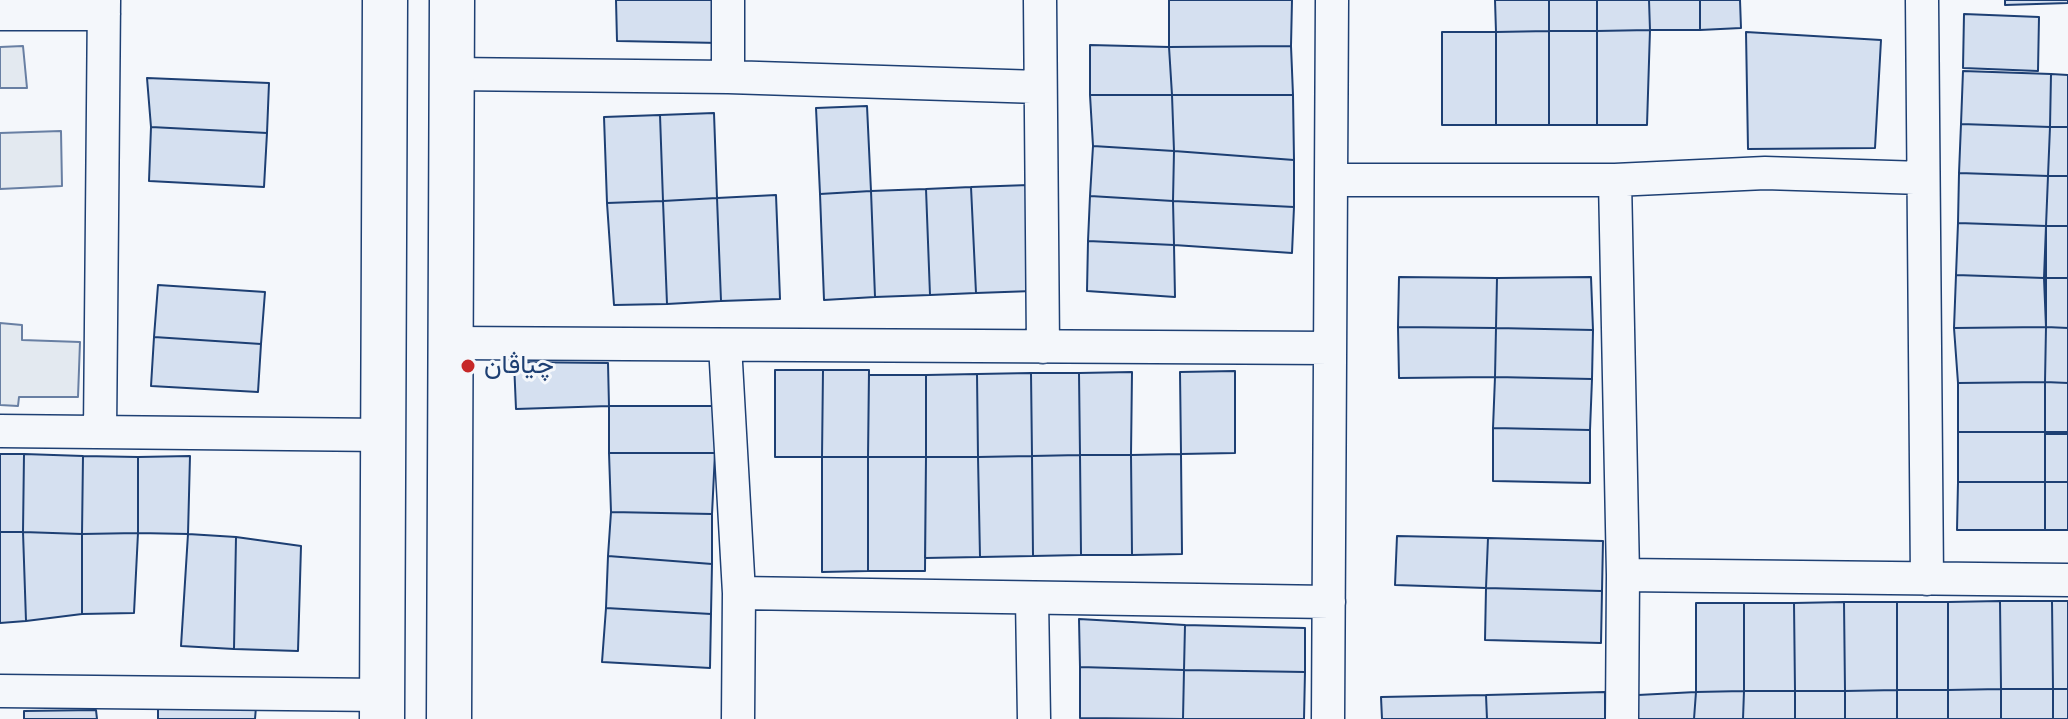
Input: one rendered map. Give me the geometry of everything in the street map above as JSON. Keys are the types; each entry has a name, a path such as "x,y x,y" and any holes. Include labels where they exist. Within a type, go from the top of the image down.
{"street":[{"path":"0,691 103,706 382,707 385,0"},
{"path":"449,719 452,0"},
{"path":"728,0 728,77"},
{"path":"1040,0 1043,347"},
{"path":"1328,719 1332,0"},
{"path":"1922,0 1927,579"},
{"path":"0,14 104,7 100,432"},
{"path":"452,74 728,77 1039,87"},
{"path":"1331,180 1615,180 1765,173 1922,178"},
{"path":"1615,180 1623,575 1622,719"},
{"path":"451,343 1330,348"},
{"path":"725,345 739,593 738,719"},
{"path":"0,431 383,435"},
{"path":"1623,575 2068,580"},
{"path":"739,593 1329,602"},
{"path":"1032,599 1034,719"}],"shaded area":[{"path":"23,46 27,88 0,88 0,47"},
{"path":"61,131 62,186 0,189 0,133"},
{"path":"0,323 22,325 22,340 80,342 78,397 19,397 18,406 0,405"}],"building":[{"path":"616,0 719,0 720,43 617,41"},
{"path":"1169,0 1292,0 1291,46 1169,47"},
{"path":"1495,0 1549,0 1549,31 1496,32"},
{"path":"1549,0 1597,0 1597,31 1549,31"},
{"path":"1597,0 1649,0 1650,30 1597,31"},
{"path":"1649,0 1700,0 1700,30 1650,30"},
{"path":"1700,0 1740,0 1741,28 1700,30"},
{"path":"2005,0 2068,0 2068,3 2005,5"},
{"path":"1964,14 2039,17 2038,71 1963,68"},
{"path":"1650,30 1647,125 1597,125 1597,31"},
{"path":"1549,31 1597,31 1597,125 1549,125"},
{"path":"1549,31 1549,125 1496,125 1496,32"},
{"path":"1442,32 1496,32 1496,125 1442,125"},
{"path":"1746,32 1881,40 1875,148 1748,149"},
{"path":"1090,45 1169,47 1172,95 1090,95"},
{"path":"1291,46 1293,95 1172,95 1169,47"},
{"path":"1963,71 2051,74 2050,127 1961,124"},
{"path":"2051,74 2068,75 2068,127 2050,127"},
{"path":"147,78 269,83 267,133 151,127"},
{"path":"1090,95 1172,95 1174,151 1093,146"},
{"path":"1172,95 1293,95 1294,160 1174,151"},
{"path":"867,106 871,191 820,194 816,108"},
{"path":"714,113 717,198 663,201 660,115"},
{"path":"660,115 663,201 607,203 604,117"},
{"path":"1961,124 2050,127 2048,176 1959,173"},
{"path":"151,127 267,133 264,187 149,181"},
{"path":"2050,127 2068,127 2068,176 2048,176"},
{"path":"1093,146 1174,151 1173,201 1090,196"},
{"path":"1174,151 1294,160 1294,207 1173,201"},
{"path":"1959,173 2048,176 2046,226 1958,223"},
{"path":"2048,176 2068,176 2068,226 2046,226"},
{"path":"1029,185 1033,291 976,293 971,187"},
{"path":"971,187 976,293 930,295 926,189"},
{"path":"926,189 930,295 875,297 871,191"},
{"path":"871,191 875,297 824,300 820,194"},
{"path":"776,195 780,299 721,301 717,198"},
{"path":"1090,196 1173,201 1174,245 1088,241"},
{"path":"717,198 721,301 667,304 663,201"},
{"path":"663,201 667,304 614,305 607,203"},
{"path":"1173,201 1294,207 1292,253 1174,245"},
{"path":"1958,223 2046,226 2044,278 1956,275"},
{"path":"2046,226 2068,226 2068,278 2046,278"},
{"path":"1088,241 1174,245 1175,297 1087,291"},
{"path":"1956,275 2044,278 2046,327 1954,328"},
{"path":"1399,277 1497,278 1496,328 1398,327"},
{"path":"1591,277 1593,330 1496,328 1497,278"},
{"path":"2046,278 2068,278 2068,328 2046,327"},
{"path":"158,285 265,292 261,344 154,337"},
{"path":"1398,327 1496,328 1495,377 1399,378"},
{"path":"2046,327 2068,328 2068,383 2045,382"},
{"path":"2046,327 2045,382 1958,383 1954,328"},
{"path":"1496,328 1593,330 1592,379 1495,377"},
{"path":"154,337 261,344 258,392 151,386"},
{"path":"514,362 608,363 609,406 516,409"},
{"path":"775,370 823,370 822,457 775,457"},
{"path":"823,370 869,370 868,457 822,457"},
{"path":"1235,371 1235,453 1181,454 1180,372"},
{"path":"1132,372 1131,455 1080,455 1079,373"},
{"path":"1031,373 1079,373 1080,455 1032,456"},
{"path":"1031,373 1032,456 978,457 977,374"},
{"path":"977,374 978,457 926,457 926,375"},
{"path":"869,375 926,375 926,457 868,457"},
{"path":"1495,377 1592,379 1590,430 1493,428"},
{"path":"2045,382 2068,383 2068,432 2045,432"},
{"path":"2045,382 2045,432 1958,432 1958,383"},
{"path":"609,406 715,406 715,453 609,453"},
{"path":"1493,428 1590,430 1590,483 1493,481"},
{"path":"1958,432 2045,432 2045,482 1958,482"},
{"path":"2045,434 2068,434 2068,482 2045,482"},
{"path":"609,453 715,453 712,514 611,512"},
{"path":"0,454 24,454 23,532 0,532"},
{"path":"24,454 83,456 82,534 23,532"},
{"path":"1181,454 1182,554 1132,555 1131,455"},
{"path":"1080,455 1081,555 1033,556 1032,456"},
{"path":"1080,455 1131,455 1132,555 1081,555"},
{"path":"83,456 138,457 138,533 82,534"},
{"path":"190,456 188,534 138,533 138,457"},
{"path":"1032,456 1033,556 980,557 978,457"},
{"path":"822,457 868,457 868,571 822,572"},
{"path":"868,457 926,457 925,571 868,571"},
{"path":"926,457 978,457 980,557 925,558"},
{"path":"1958,482 2045,482 2045,530 1957,530"},
{"path":"2045,482 2068,482 2068,530 2045,530"},
{"path":"611,512 712,514 712,564 608,556"},
{"path":"0,532 23,532 26,621 0,623"},
{"path":"23,532 82,534 82,614 26,621"},
{"path":"138,533 134,613 82,614 82,534"},
{"path":"188,534 236,537 234,649 181,646"},
{"path":"1397,536 1488,538 1486,588 1395,585"},
{"path":"236,537 301,546 298,651 234,649"},
{"path":"1488,538 1603,541 1602,591 1486,588"},
{"path":"608,556 712,564 711,614 606,608"},
{"path":"1486,588 1602,591 1601,643 1485,640"},
{"path":"2000,601 2052,601 2053,689 2001,689"},
{"path":"2000,601 2001,689 1948,690 1948,602"},
{"path":"2052,601 2068,601 2068,689 2053,689"},
{"path":"1844,602 1845,691 1795,691 1794,603"},
{"path":"1844,602 1897,602 1897,690 1845,691"},
{"path":"1897,602 1948,602 1948,690 1897,690"},
{"path":"1696,603 1744,603 1744,691 1696,692"},
{"path":"1744,603 1794,603 1795,691 1744,691"},
{"path":"606,608 711,614 710,668 602,662"},
{"path":"1079,619 1185,625 1184,670 1080,667"},
{"path":"1185,625 1305,628 1305,672 1184,670"},
{"path":"1080,667 1184,670 1183,719 1080,718"},
{"path":"1184,670 1305,672 1304,719 1183,719"},
{"path":"2001,689 2001,719 1948,719 1948,690"},
{"path":"2001,689 2053,689 2053,719 2001,719"},
{"path":"2053,689 2068,689 2068,719 2053,719"},
{"path":"1897,690 1948,690 1948,719 1897,719"},
{"path":"1897,690 1897,719 1845,719 1845,691"},
{"path":"1744,691 1795,691 1795,719 1743,719"},
{"path":"1744,691 1743,719 1694,719 1696,692"},
{"path":"1795,691 1845,691 1845,719 1795,719"},
{"path":"1605,692 1605,719 1487,719 1486,695"},
{"path":"1696,692 1694,719 1638,719 1638,695"},
{"path":"1486,695 1487,719 1382,719 1381,697"},
{"path":"158,704 256,707 255,719 158,719"},
{"path":"96,710 97,719 24,719 24,711"}],"place":[{"name":"چياڤان","path":"468,366"}]}
